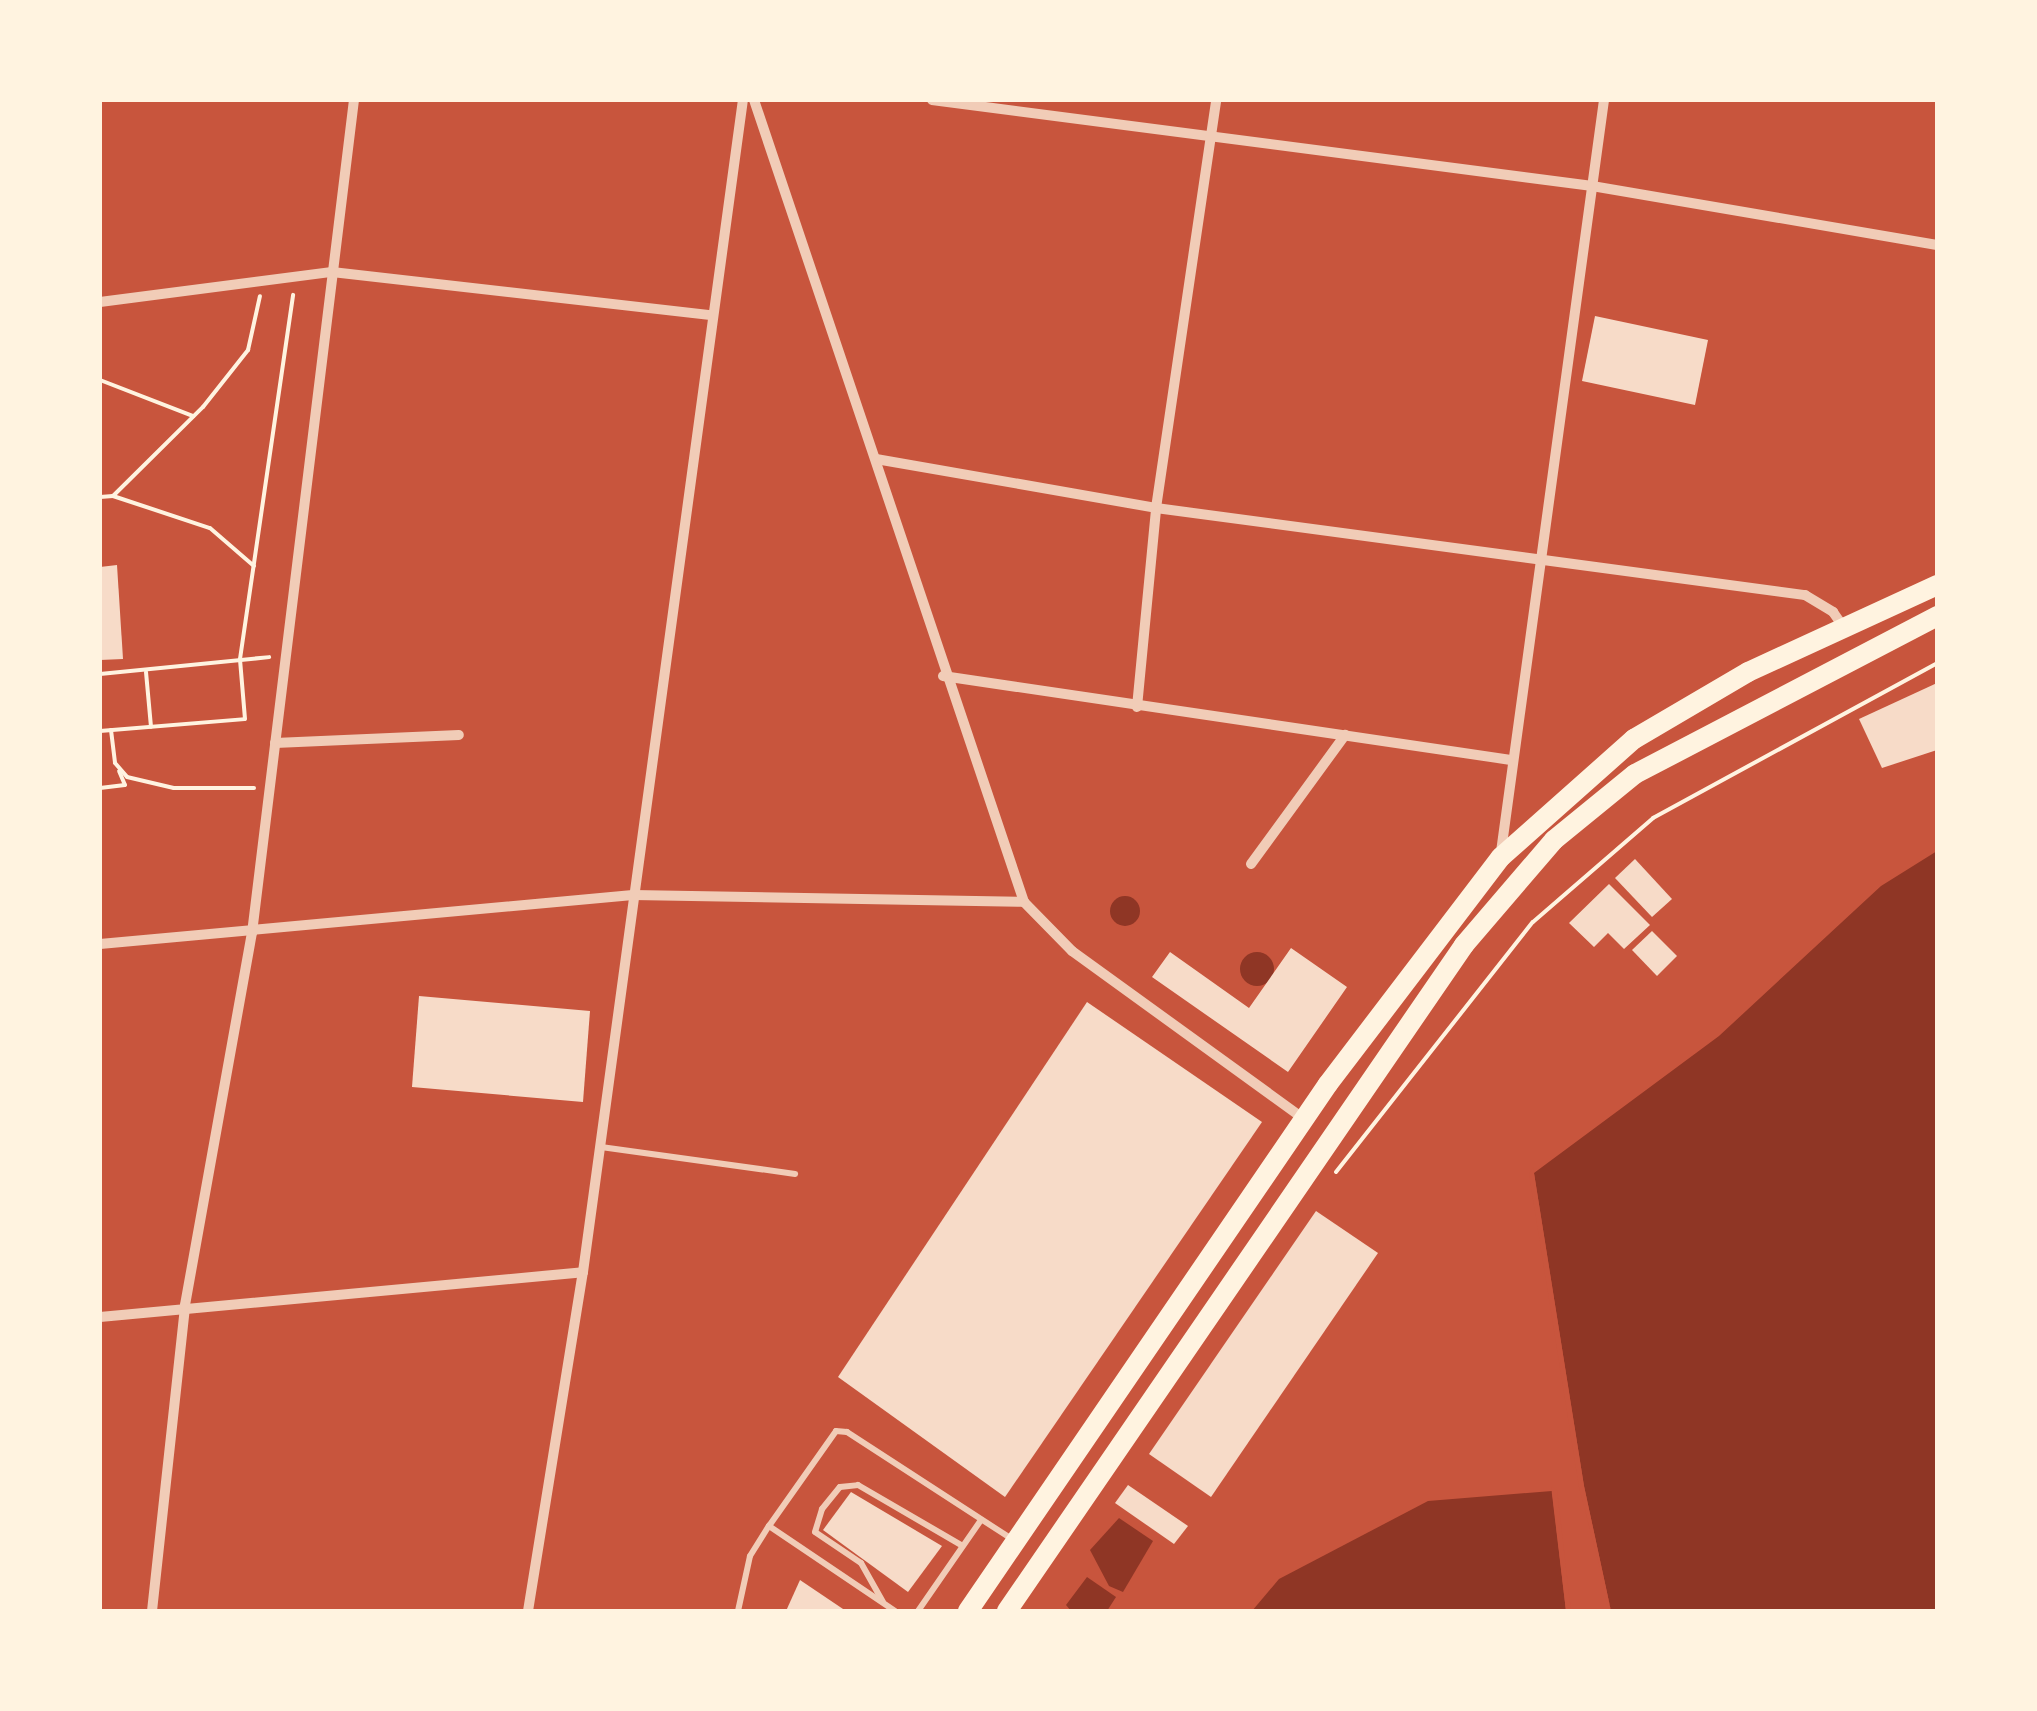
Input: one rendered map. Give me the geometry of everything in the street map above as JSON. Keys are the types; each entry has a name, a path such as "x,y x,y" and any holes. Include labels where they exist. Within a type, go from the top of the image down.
{"main road":[{"path":"968,1611 1304,1119 1420,956 1501,858 1634,739 1748,672 1937,585"},
{"path":"1007,1611 1453,961 1554,840 1635,774 1937,616"}],"street":[{"path":"152,1611 185,1305 252,932 354,100"},
{"path":"528,1611 583,1272 743,100"},
{"path":"754,100 876,459 943,676 1024,902 1072,951 1304,1119"},
{"path":"932,100 1592,186 1937,244"},
{"path":"1136,706 1156,508 1216,100"},
{"path":"1501,858 1511,760 1604,100"},
{"path":"100,302 332,272 711,315"},
{"path":"876,459 1156,508 1804,594 1834,612 1844,628"},
{"path":"943,676 1511,760"},
{"path":"275,743 459,735"},
{"path":"1250,864 1346,735"},
{"path":"100,944 633,895 1024,902"},
{"path":"100,1317 185,1305 583,1272"}],"lane":[{"path":"600,1147 795,1174"},
{"path":"738,1611 746,1568 768,1526 830,1435 842,1431 1016,1542"},
{"path":"885,1604 861,1563 815,1532 822,1509 840,1487 858,1485 963,1546"},
{"path":"918,1611 981,1520"},
{"path":"768,1526 895,1611"}],"path":[{"path":"100,731 245,719 240,659 294,291 242,298"},
{"path":"113,496 194,416 248,350 260,296"},
{"path":"100,380 194,416"},
{"path":"100,497 113,496 210,528 254,566"},
{"path":"100,674 286,656"},
{"path":"1331,1178 1533,922 1653,818 1937,662"},
{"path":"146,669 151,727"},
{"path":"100,788 125,786 111,730"},
{"path":"117,766 128,777 174,788 270,787"}],"shaded area":[{"path":"1937,851 1937,1611 1611,1611 1584,1486 1534,1173 1719,1036 1881,886"},
{"path":"1125,896 1139,905 1140,911 1131,925 1125,926 1111,917 1110,911 1119,897"},
{"path":"1257,952 1269,957 1274,969 1269,981 1257,986 1245,981 1240,969 1245,957"},
{"path":"1552,1491 1566,1611 1252,1611 1279,1579 1428,1501"},
{"path":"1119,1518 1153,1541 1123,1592 1109,1586 1090,1550"},
{"path":"1087,1577 1116,1597 1107,1611 1071,1611 1066,1605"}],"pier":[{"path":"1533,1167 1584,1486 1611,1611 1579,1487 1529,1174"},
{"path":"1551,1486 1557,1490 1571,1611 1566,1611"}],"building":[{"path":"1595,316 1708,340 1695,405 1582,381"},
{"path":"117,565 123,659 100,660 100,567"},
{"path":"1937,683 1937,750 1882,768 1859,719"},
{"path":"1635,859 1672,899 1652,917 1615,878"},
{"path":"1609,884 1650,925 1624,949 1608,933 1594,947 1569,923"},
{"path":"1652,931 1677,956 1657,976 1632,950"},
{"path":"1291,948 1347,987 1288,1072 1152,977 1170,952 1249,1008"},
{"path":"419,996 590,1011 583,1102 412,1087"},
{"path":"1087,1002 1262,1122 1005,1497 838,1377"},
{"path":"1316,1211 1378,1253 1211,1497 1149,1454"},
{"path":"1128,1485 1188,1526 1174,1544 1115,1503"},
{"path":"851,1492 942,1546 908,1592 823,1530"},
{"path":"800,1580 846,1611 786,1611"}]}
